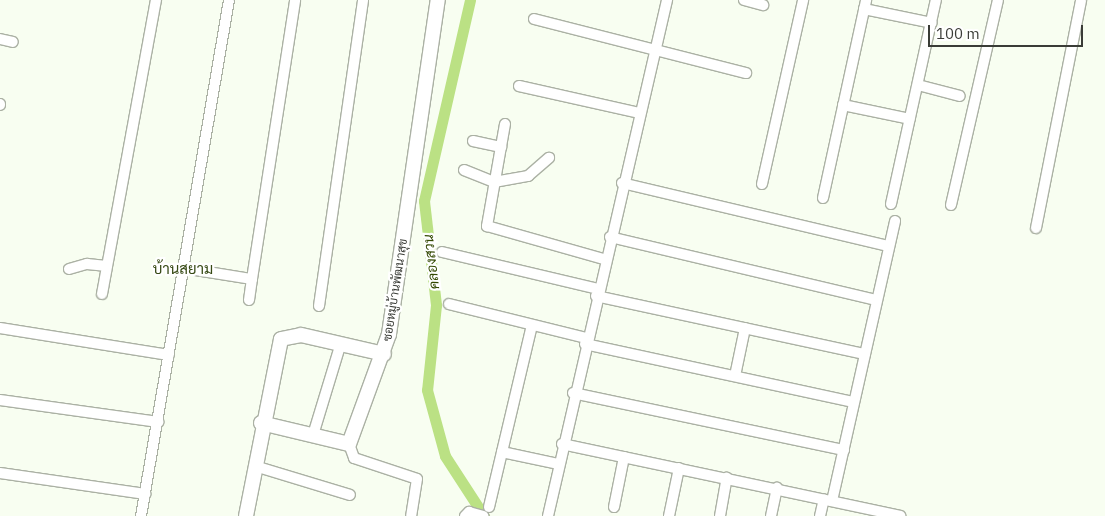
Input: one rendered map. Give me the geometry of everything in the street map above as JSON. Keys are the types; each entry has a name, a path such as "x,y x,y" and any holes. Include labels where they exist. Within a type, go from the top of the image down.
{"street":[{"path":"102,294 156,0"},
{"path":"141,516 229,0"},
{"path":"249,300 294,0"},
{"path":"319,306 363,0"},
{"name":"ซอยหมู่บ้านพัฒนาสุข","path":"246,516 258,467 261,423 280,339 296,334 384,354 438,0"},
{"path":"548,516 573,393 667,0"},
{"path":"744,0 763,6"},
{"path":"762,184 804,0"},
{"path":"892,204 936,0"},
{"path":"951,205 998,0"},
{"path":"1036,228 1081,0"},
{"path":"822,198 865,4 932,23"},
{"path":"534,19 656,48 746,73"},
{"path":"0,39 13,42"},
{"path":"918,85 960,96"},
{"path":"518,86 640,113"},
{"path":"843,105 910,119"},
{"path":"505,124 494,182 489,228 604,259"},
{"path":"473,141 501,147"},
{"path":"464,170 494,182 528,176 549,158"},
{"path":"622,183 889,246"},
{"path":"820,516 828,500 844,450 895,221"},
{"path":"610,237 877,300"},
{"path":"442,252 745,328 865,354"},
{"path":"69,269 87,264 107,266"},
{"path":"183,268 252,279"},
{"path":"449,304 586,341 854,402"},
{"path":"467,514 486,512 532,325"},
{"path":"0,328 168,355"},
{"path":"735,376 745,328"},
{"path":"313,435 341,343"},
{"path":"384,354 349,444 354,458 417,479 411,516"},
{"path":"573,393 844,450"},
{"path":"0,400 158,422"},
{"path":"261,423 349,444"},
{"path":"562,444 777,488 872,513 900,516"},
{"path":"502,452 558,464"},
{"path":"614,507 624,457"},
{"path":"258,467 350,495"},
{"path":"669,516 679,468"},
{"path":"0,473 145,494"},
{"path":"720,516 728,478"},
{"path":"770,516 777,488"}],"waterway":[{"name":"คลองสวน","path":"470,0 424,201 436,305 427,390 445,456 484,516"}],"district":[{"name":"บ้านสยาม","path":"183,269"}]}
